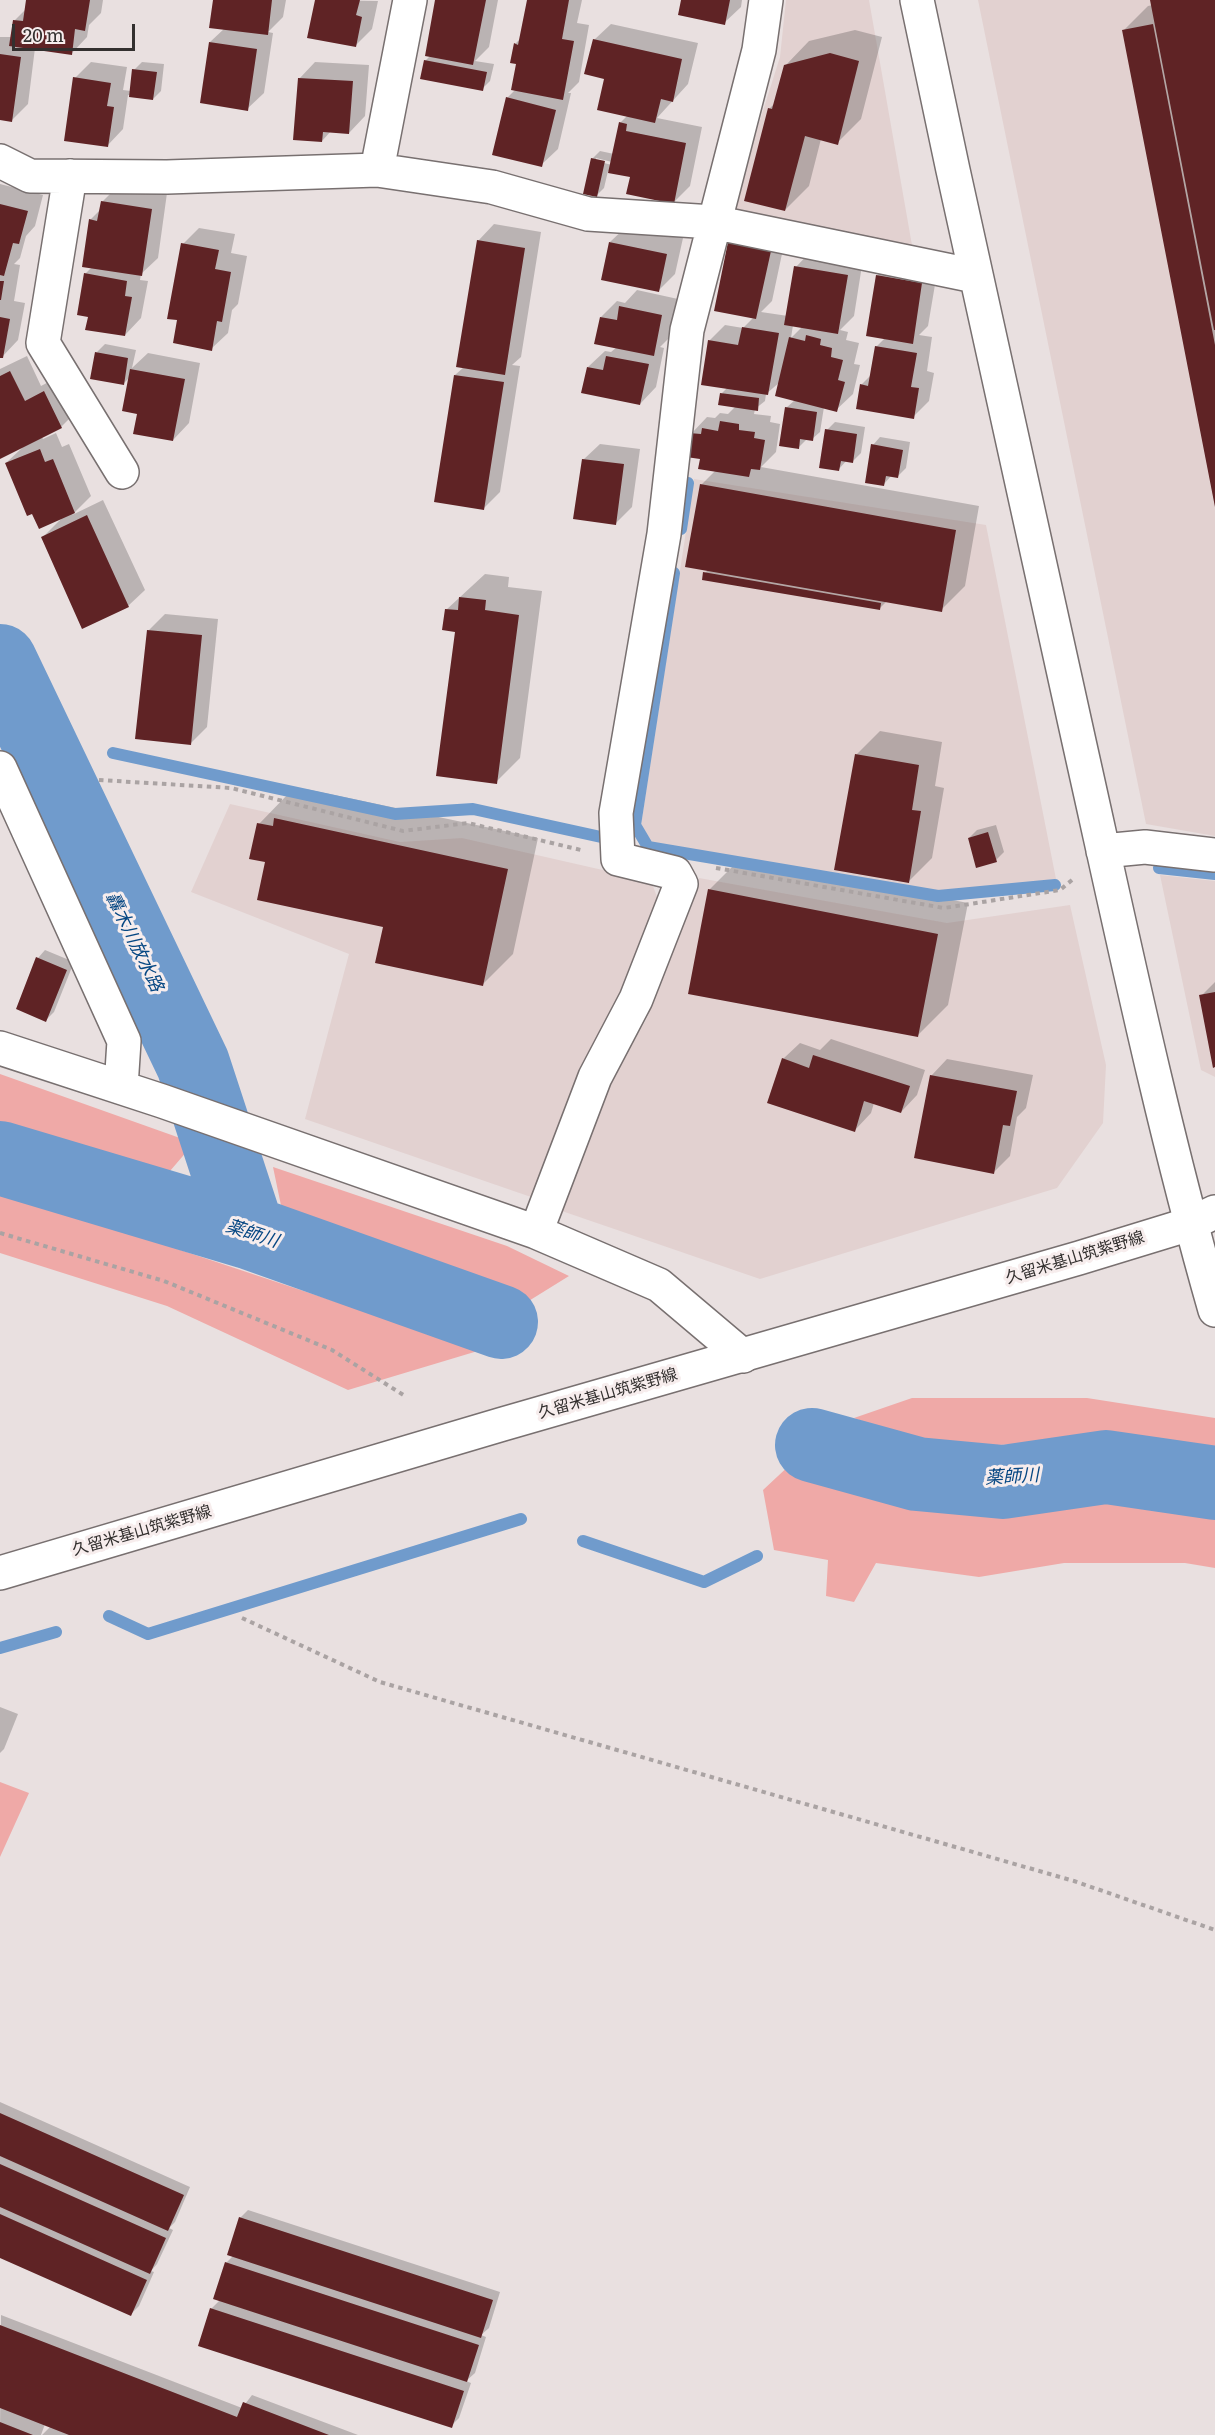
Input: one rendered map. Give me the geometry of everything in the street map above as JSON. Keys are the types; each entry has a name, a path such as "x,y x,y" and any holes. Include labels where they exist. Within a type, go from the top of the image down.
{"street":[{"path":"377,170 410,0"},
{"path":"536,1232 595,1077 636,999 681,884 675,873 618,860 616,813 664,534 687,330 759,50 766,0"},
{"path":"917,0 975,276 1103,851 1203,1218 1215,1310"},
{"path":"0,161 30,176 166,177 377,170 492,187 588,214 713,222 975,276"},
{"path":"70,176 43,343 122,472"},
{"path":"0,768 124,1041 121,1087"},
{"path":"1103,851 1145,847 1215,855"},
{"path":"0,1048 259,1134 536,1232 659,1285 743,1356"},
{"name":"久留米基山筑紫野線","path":"0,1573 503,1424 743,1356 1203,1218"}],"path":[{"path":"99,780 231,788 403,831 468,823 618,860"},
{"path":"675,873 699,865 944,908 1060,890 1103,851"},
{"path":"0,1233 164,1281 332,1350 405,1396"},
{"path":"242,1618 380,1682 1074,1881 1215,1930"}],"shaded area":[{"path":"786,0 869,0 913,251 731,212 780,57"},
{"path":"978,0 1215,0 1215,836 1146,824"},
{"path":"694,479 986,525 1056,879 932,894 652,842 641,825"},
{"path":"230,804 400,842 462,838 651,881 659,902 531,1197 305,1119 349,954 191,892"},
{"path":"1160,875 1215,881 1215,1077 1201,1070"},
{"path":"699,878 947,923 1070,905 1106,1065 1103,1123 1057,1188 760,1279 556,1209 614,1075 647,1018"},
{"path":"0,1074 194,1143 164,1178 0,1135"},
{"path":"273,1167 507,1246 569,1276 519,1307 283,1215"},
{"path":"0,1190 481,1350 348,1390 167,1306 0,1253"},
{"path":"912,1398 1087,1398 1215,1418 1215,1452 1131,1439 931,1448 854,1418"},
{"path":"793,1462 902,1504 965,1513 1114,1498 1215,1514 1215,1568 1185,1563 1064,1563 979,1577 876,1563 854,1602 826,1596 828,1560 774,1550 763,1490"},
{"path":"0,1782 29,1793 0,1857"}],"building":[{"path":"26,0 90,0 85,31 75,29 72,55 9,46 13,20 23,21"},
{"path":"213,0 272,0 268,35 209,28"},
{"path":"315,0 360,0 356,15 362,17 356,47 307,38"},
{"path":"435,0 486,0 473,65 425,56"},
{"path":"527,0 569,0 562,39 574,41 563,100 511,90 516,64 510,63 514,43 518,45"},
{"path":"681,0 730,0 725,25 678,15"},
{"path":"1150,0 1215,0 1215,330 1214,330"},
{"path":"1153,24 1215,345 1215,507 1122,30"},
{"path":"593,39 682,59 673,102 661,99 655,123 597,110 604,79 584,74"},
{"path":"209,42 257,49 248,111 200,103"},
{"path":"830,53 859,61 838,145 805,136 785,211 744,201 768,108 772,109 784,65"},
{"path":"0,54 21,57 12,122 0,120"},
{"path":"424,60 487,72 483,91 420,79"},
{"path":"132,69 157,72 153,100 129,97"},
{"path":"73,77 111,83 107,106 114,107 108,147 64,141"},
{"path":"298,78 353,81 349,134 323,132 322,142 293,140"},
{"path":"506,97 556,110 542,167 492,155"},
{"path":"619,122 627,124 626,131 686,143 674,204 626,194 630,177 608,173"},
{"path":"591,158 605,161 597,197 583,194"},
{"path":"101,201 152,209 142,276 82,267 89,219 97,221"},
{"path":"0,204 28,211 19,244 13,243 4,276 0,275"},
{"path":"477,240 525,248 505,375 456,367"},
{"path":"609,242 667,254 659,292 601,280"},
{"path":"728,242 771,251 756,319 714,311"},
{"path":"181,243 219,250 215,269 231,272 222,322 217,321 212,351 173,343 177,320 167,319"},
{"path":"794,266 848,275 838,334 784,325"},
{"path":"84,273 127,281 125,296 132,297 125,336 85,330 88,317 77,315"},
{"path":"876,275 922,283 913,344 866,336"},
{"path":"0,281 4,281 1,300 0,300"},
{"path":"619,306 662,315 654,356 594,344 600,317 617,320"},
{"path":"0,317 10,319 3,358 0,358"},
{"path":"742,327 779,333 768,395 701,385 708,340 738,345"},
{"path":"806,335 821,339 820,345 832,348 831,357 843,360 838,380 845,382 837,412 775,396 789,337 805,341"},
{"path":"875,346 917,353 911,387 919,388 914,419 856,409 860,384 868,386"},
{"path":"95,352 128,358 124,385 90,379"},
{"path":"606,356 649,364 640,405 581,393 587,367 603,370"},
{"path":"130,369 185,379 173,441 133,434 137,414 122,411"},
{"path":"10,371 25,401 44,391 62,428 0,459 0,376"},
{"path":"454,375 504,382 484,510 434,502"},
{"path":"720,393 759,398 758,411 718,405"},
{"path":"785,407 817,412 813,441 800,439 799,449 779,446"},
{"path":"720,421 739,424 739,430 755,432 754,438 765,440 760,470 751,469 749,477 698,469 700,459 686,457 689,433 701,434 702,428 718,431"},
{"path":"825,429 857,434 853,463 841,461 839,471 819,468"},
{"path":"871,444 903,450 898,478 886,476 884,486 865,483"},
{"path":"40,449 45,462 53,459 75,513 39,529 32,514 27,516 5,463"},
{"path":"582,459 624,464 616,525 573,519"},
{"path":"700,484 956,530 942,612 685,567"},
{"path":"87,515 129,607 82,629 41,537"},
{"path":"703,572 881,603 880,610 702,580"},
{"path":"459,597 486,600 485,610 519,615 497,784 436,776 455,632 442,630 445,609 458,610"},
{"path":"147,630 202,635 191,745 135,739"},
{"path":"855,754 919,765 912,810 921,811 909,883 834,870"},
{"path":"274,818 508,869 483,986 375,963 383,927 257,900 265,862 249,859 257,823 273,826"},
{"path":"988,832 997,862 976,868 968,838"},
{"path":"708,889 938,934 918,1037 688,994"},
{"path":"36,957 67,970 46,1022 16,1009"},
{"path":"1215,992 1215,1067 1213,1068 1199,995"},
{"path":"813,1055 910,1086 901,1113 864,1101 855,1132 767,1103 782,1058 809,1068"},
{"path":"930,1075 1017,1091 1010,1126 1003,1125 994,1174 914,1158"},
{"path":"0,2113 184,2195 168,2231 0,2156"},
{"path":"0,2164 166,2238 150,2274 0,2207"},
{"path":"0,2214 147,2280 131,2316 0,2258"},
{"path":"239,2217 493,2300 481,2338 227,2255"},
{"path":"225,2262 479,2345 467,2382 213,2299"},
{"path":"210,2308 464,2391 452,2428 198,2346"},
{"path":"0,2325 237,2417 243,2402 329,2435 69,2435 0,2408"},
{"path":"0,2422 33,2435 0,2435"}],"waterway":[{"path":"681,529 688,483"},
{"path":"674,573 635,825 648,847 938,896 1055,885"},
{"name":"轟木川放水路","path":"0,661 193,1064 248,1232"},
{"path":"113,753 395,814 473,809 601,837"},
{"path":"1159,868 1215,874"},
{"name":"薬師川","path":"0,1158 248,1232 501,1322"},
{"name":"薬師川","path":"812,1445 917,1474 1003,1482 1106,1467 1215,1483"},
{"path":"109,1616 148,1634 521,1519"},
{"path":"583,1541 704,1582 757,1556"},
{"path":"0,1648 56,1632"}]}
